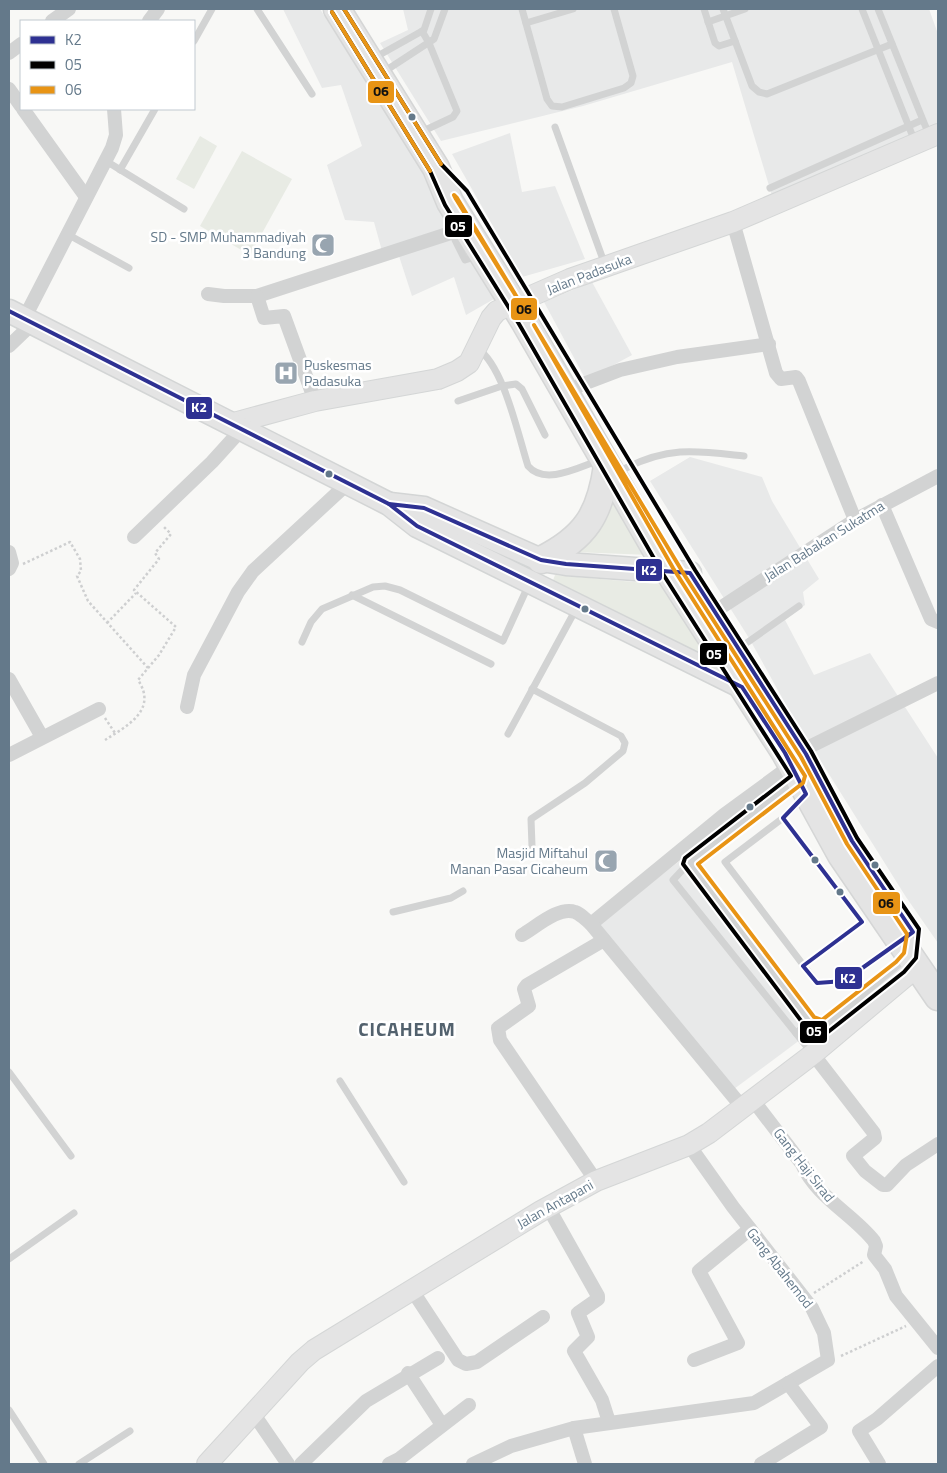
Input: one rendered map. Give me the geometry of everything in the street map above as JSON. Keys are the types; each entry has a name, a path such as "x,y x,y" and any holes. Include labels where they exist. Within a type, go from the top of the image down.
{"highway":[{"path":"336,9 436,168 450,202 473,238 578,386 612,464 588,524 569,544 536,570"},
{"path":"436,168 462,194 519,301 612,464 679,572 742,687 800,772 852,841 916,953 938,998"},
{"path":"679,572 714,612 738,649 841,855 916,953"}],"main road":[{"path":"22,318 389,504 424,508 536,570 578,604 742,687"},
{"path":"536,570 566,564 679,572"}],"street":[{"path":"53,20 69,9"},
{"path":"150,20 157,9"},
{"path":"9,53 20,45"},
{"path":"9,89 20,105"},
{"path":"23,110 86,197"},
{"path":"9,346 106,160 116,135 114,110"},
{"name":"Jalan Padasuka","path":"236,427 316,402 438,379 457,372 469,363 491,318 497,311 606,266 734,222 922,133"},
{"path":"734,222 752,294 769,344 777,376 781,379 796,377 799,382 855,520"},
{"path":"208,294 257,296 473,238"},
{"path":"257,296 264,318 284,316 316,402"},
{"path":"578,386 620,370 677,357 769,344"},
{"path":"134,537 212,462 236,427"},
{"name":"Jalan Babakan Sukatma","path":"714,612 855,520 938,476"},
{"path":"187,707 194,675 238,592 253,572 347,484"},
{"path":"882,504 930,619 938,622"},
{"path":"9,552 15,567"},
{"path":"10,682 42,737"},
{"path":"591,924 724,815 800,772 938,683"},
{"path":"9,755 99,709"},
{"name":"Gang Haji Sirad","path":"522,935 559,913 573,911 591,924 747,1104 802,1164 806,1173 838,1208 851,1217 871,1238 876,1246 874,1255 885,1269 896,1296 938,1348"},
{"path":"596,1181 500,1040 497,1032 498,1028 529,1006 524,990 527,985 604,940"},
{"name":"Jalan Antapani","path":"208,1464 253,1413 314,1350 548,1207 596,1181 689,1145 813,1054 916,953"},
{"path":"813,1054 875,1136 873,1141 854,1153 853,1156 865,1170 885,1186 906,1165 938,1144"},
{"name":"Gang Abahemod","path":"689,1145 750,1229 806,1299 824,1333 829,1358"},
{"path":"548,1207 598,1296 598,1299 578,1313 588,1338 574,1351 602,1400 609,1422"},
{"path":"694,1360 738,1343 698,1271 750,1229"},
{"path":"412,1290 458,1360 466,1364 477,1362 544,1317"},
{"path":"300,1464 366,1401 408,1373 438,1358"},
{"path":"474,1464 511,1446 574,1428 754,1403 788,1382 816,1368 829,1358"},
{"path":"879,1464 859,1431 877,1419 938,1366"},
{"path":"408,1373 442,1425"},
{"path":"761,1464 821,1427 788,1382"},
{"path":"389,1464 399,1459 468,1405"},
{"path":"253,1413 288,1464"},
{"path":"574,1428 585,1464"}],"lane":[{"path":"195,39 212,9"},
{"path":"257,9 312,94"},
{"path":"374,68 422,31 431,9"},
{"path":"374,68 434,39 446,9"},
{"path":"522,9 547,99 552,106 562,107 624,88 631,83 633,76 614,9"},
{"path":"526,23 574,9"},
{"path":"704,9 715,43 719,46 735,41"},
{"path":"708,22 724,12 745,9"},
{"path":"862,9 878,49 922,133"},
{"path":"878,9 922,133"},
{"path":"724,12 752,86 759,92 767,94 892,44"},
{"path":"415,135 453,117 457,111 429,43 422,31"},
{"path":"120,170 154,110"},
{"path":"555,127 606,266"},
{"path":"770,188 896,134 922,133"},
{"path":"106,160 184,209"},
{"path":"67,234 129,268"},
{"path":"477,347 492,361 528,466 533,472 547,476 643,460 685,450 744,456"},
{"path":"458,401 502,386 519,386 545,434"},
{"path":"302,642 311,622 322,609 373,587 385,586 400,590 503,641 536,570"},
{"path":"352,595 491,664"},
{"path":"508,734 578,604"},
{"path":"738,649 799,606"},
{"path":"532,689 621,736 625,743 623,751 585,782 531,819 534,841 532,846"},
{"path":"800,772 783,818 725,862 816,983 844,981 916,953"},
{"path":"800,772 689,863 673,880 813,1054"},
{"path":"783,818 862,922 803,966"},
{"path":"689,863 810,1022 818,1027 825,1026 885,980 916,953"},
{"path":"393,912 451,898 463,891"},
{"path":"796,1033 810,1022"},
{"path":"9,1072 71,1156"},
{"path":"340,1080 404,1182"},
{"path":"9,1259 74,1213"},
{"path":"9,1410 44,1464"},
{"path":"79,1464 130,1431"}],"path":[{"path":"105,740 140,714 144,702 144,690 138,680 159,655 176,627 134,590 159,559 155,551 171,534 154,517"},
{"path":"15,567 70,542 80,559 81,571 77,576 88,602 148,668"},
{"path":"107,623 136,593"},
{"path":"99,709 115,733"},
{"path":"806,1299 874,1255"},
{"path":"829,1358 853,1351 902,1329 916,1319"}],"shaded area":[{"path":"283,9 320,9 501,295 466,315 454,277 412,296 398,253 382,251 374,222 345,220 327,165 362,146 341,85 322,88"},
{"path":"403,9 929,9 938,34 938,126 773,199 732,62 583,106 441,141 380,43 408,30"},
{"path":"510,133 522,192 555,186 585,259 522,277 452,154"},
{"path":"200,136 217,146 194,189 176,179"},
{"path":"242,151 292,179 250,255 200,226"},
{"path":"592,282 632,355 586,380 544,302"},
{"path":"690,457 762,477 772,501 819,579 803,592 805,605 785,620 814,675 870,653 938,758 938,943 906,897 790,712 749,638 650,481"},
{"path":"610,483 650,555 573,552"},
{"path":"555,575 668,585 715,663 552,583"},
{"path":"682,859 812,1031 734,1089 599,924"}],"transit line":[{"name":"05","path":"332,12 430,171 445,205 519,324 663,574 791,776 685,858 683,864 805,1026 816,1033 828,1032 904,972 916,958 919,929 857,838 811,751 695,570 467,191 441,164 344,9"},
{"name":"06","path":"344,9 441,164"},
{"name":"06","path":"332,12 430,171"},
{"name":"06","path":"454,195 457,198 524,309 456,199 454,195"},
{"name":"K2","path":"9,311 389,504"},
{"name":"06","path":"534,325 685,576 801,757 847,844 907,934 904,953 896,962 822,1020 814,1017 698,864 803,783 805,776 673,568 534,325"},
{"name":"K2","path":"389,504 424,508 541,560 566,564 690,573 806,754 852,841 913,932 844,981 817,983 803,966 862,922 783,818 806,794 785,753 742,687 417,526 389,504"}],"place":[{"name":"SD - SMP Muhammadiyah 3 Bandung","path":"323,245"},
{"name":"Puskesmas Padasuka","path":"286,373"},
{"name":"Masjid Miftahul Manan Pasar Cicaheum","path":"606,861"}],"district":[{"name":"CICAHEUM","path":"407,1029"}]}
